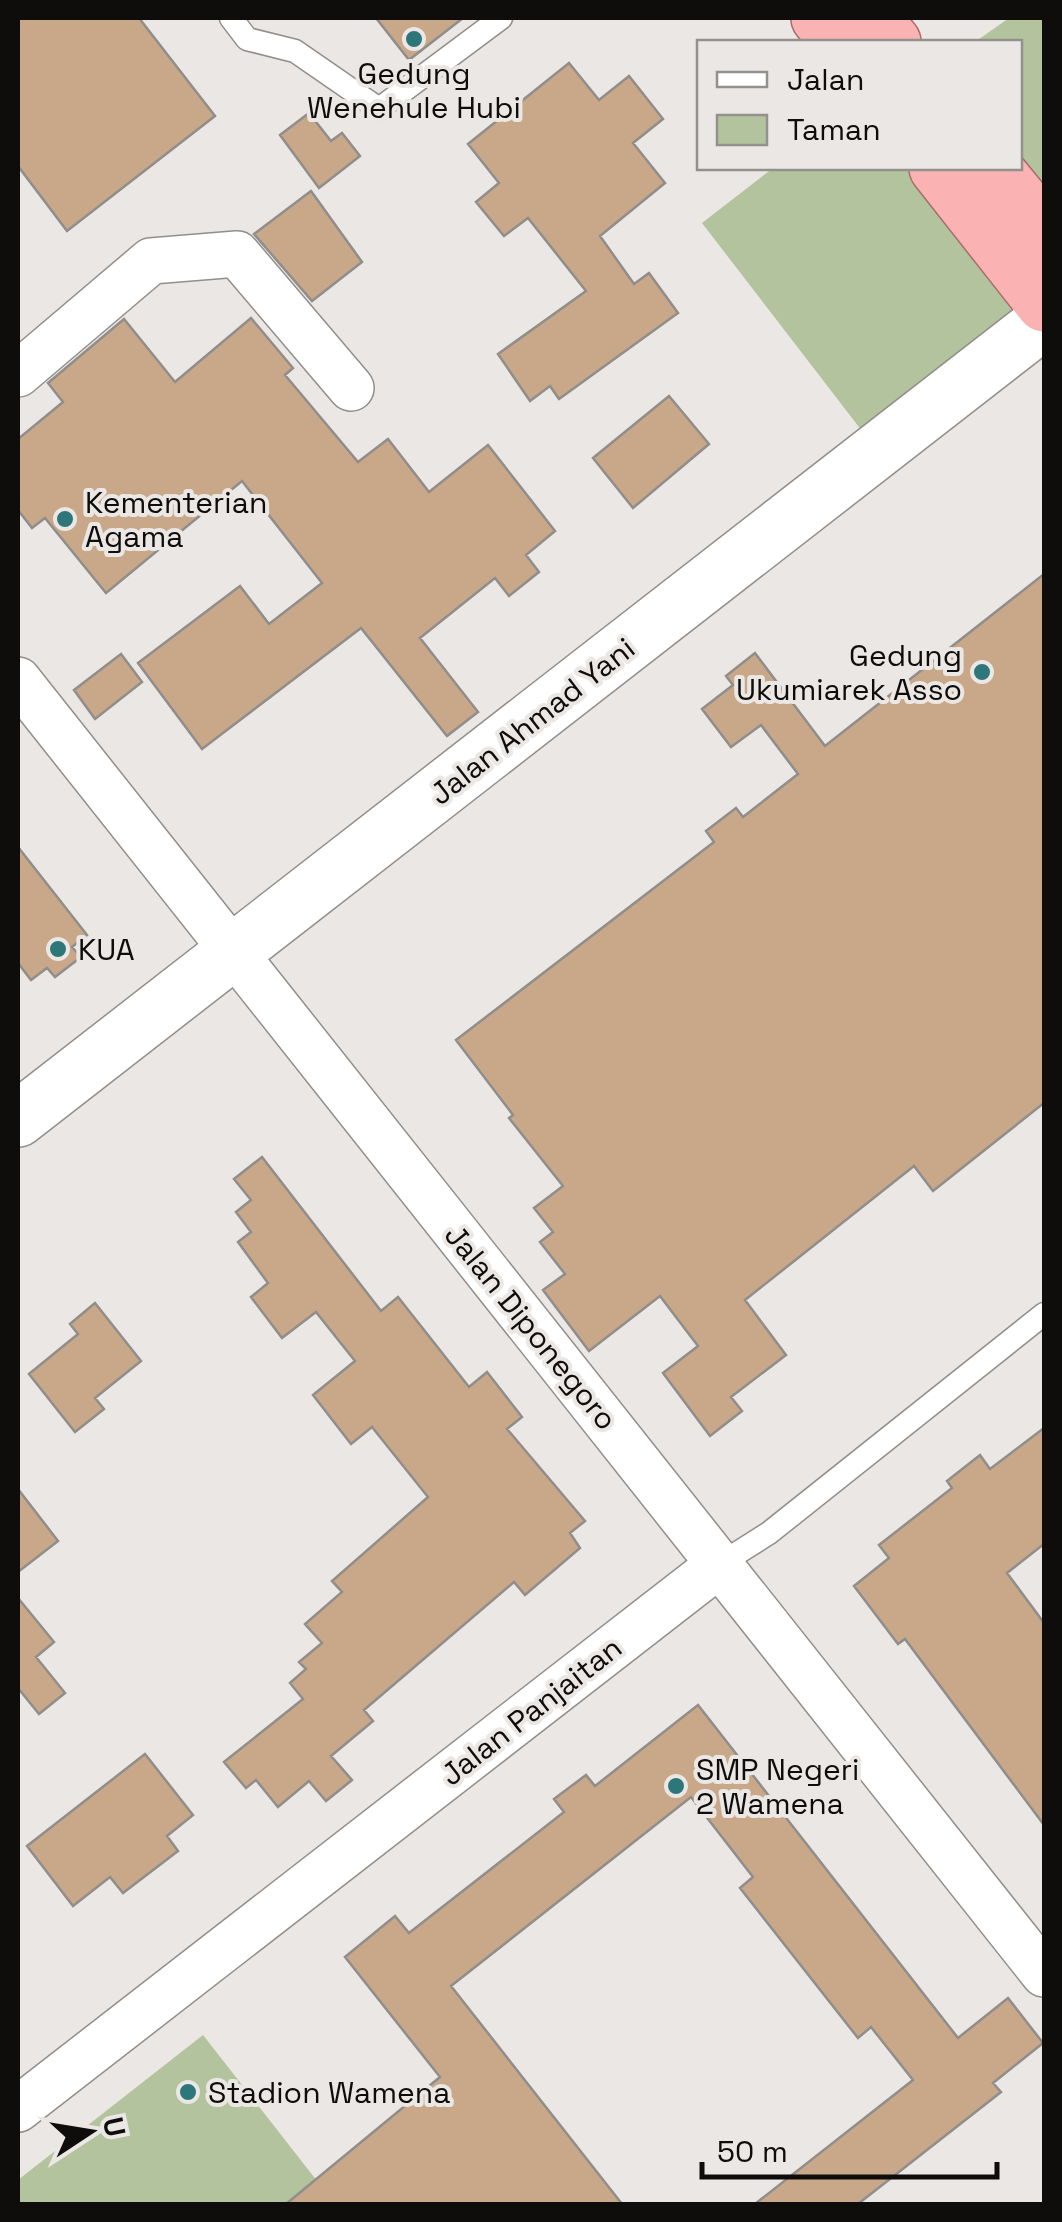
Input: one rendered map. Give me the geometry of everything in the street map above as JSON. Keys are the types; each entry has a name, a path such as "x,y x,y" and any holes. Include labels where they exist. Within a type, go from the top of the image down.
{"highway":[{"path":"819,18 837,40"},
{"path":"872,18 890,40"},
{"path":"939,170 1044,304"},
{"path":"996,170 1044,229"}],"main road":[{"name":"Jalan Ahmad Yani","path":"18,1119 1044,320"}],"street":[{"path":"18,374 150,261 236,254 351,388"},
{"name":"Jalan Diponegoro","path":"18,680 1044,1974"},
{"name":"Jalan Panjaitan","path":"18,2109 720,1564"}],"lane":[{"path":"231,18 247,39 295,51 379,110 501,18"},
{"name":"Jalan Panjaitan","path":"720,1564 769,1532 1044,1314"}],"green space":[{"path":"1009,18 1044,18 1044,204 1021,170 1022,40 978,40"},
{"path":"770,170 919,170 1018,302 1013,313 862,431 702,223"},
{"name":"Stadion Wamena","path":"203,2035 335,2204 18,2204 18,2180"}],"building":[{"path":"18,18 139,18 215,116 67,231 18,166"},
{"name":"Gedung Wenehule Hubi","path":"376,18 463,18 409,60"},
{"path":"569,63 599,100 629,76 663,119 633,143 665,183 600,236 634,284 649,273 678,313 559,399 550,386 530,401 498,354 586,291 528,218 504,236 476,202 499,183 468,144"},
{"path":"309,113 331,141 342,133 360,156 319,188 280,135"},
{"path":"311,191 362,262 312,301 254,234"},
{"path":"251,318 293,368 285,375 358,462 388,439 429,492 488,445 555,531 526,555 539,572 509,596 495,578 420,638 478,712 447,736 361,628 202,749 138,663 240,586 269,624 322,583 242,481 106,593 45,518 32,528 18,510 18,439 63,402 48,383 124,319 175,382"},
{"path":"669,396 709,444 633,508 593,458"},
{"path":"1044,574 1044,1103 933,1191 914,1166 745,1300 786,1355 731,1397 742,1411 710,1436 663,1373 698,1346 660,1296 589,1351 543,1290 565,1274 540,1242 553,1232 534,1208 563,1186 509,1118 513,1115 456,1040 714,842 706,831 736,808 743,817 798,774 761,725 731,747 702,709 733,685 726,676 755,653 825,746"},
{"path":"121,654 142,682 95,719 74,690"},
{"path":"18,847 87,935 72,947 81,957 55,977 47,968 31,980 18,963"},
{"path":"262,1157 381,1311 398,1297 469,1387 487,1372 522,1417 507,1429 585,1521 570,1533 580,1548 525,1595 514,1582 364,1710 373,1721 331,1756 352,1780 326,1801 309,1781 278,1807 256,1780 246,1788 224,1762 303,1699 290,1683 306,1669 299,1662 322,1643 305,1624 342,1592 332,1581 428,1497 372,1427 351,1444 313,1395 355,1361 316,1312 282,1338 251,1297 268,1283 238,1242 251,1232 236,1212 251,1200 234,1179"},
{"path":"95,1303 141,1361 95,1398 104,1409 75,1432 29,1374 78,1334 70,1324"},
{"path":"1044,1428 1044,1544 1007,1573 1044,1623 1044,1825 905,1639 898,1644 854,1586 889,1558 879,1545 952,1488 947,1481 980,1455 990,1469"},
{"path":"18,1489 58,1541 18,1572"},
{"path":"18,1598 54,1642 36,1657 65,1693 39,1714 18,1688"},
{"path":"698,1705 958,2038 1008,1998 1043,2043 993,2083 1001,2092 858,2204 755,2204 913,2080 871,2027 858,2038 740,1888 753,1877 691,1797 451,1986 622,2204 286,2204 440,2077 345,1957 395,1916 409,1933 564,1812 554,1799 586,1775 595,1786"},
{"path":"145,1754 193,1815 167,1836 178,1851 123,1893 110,1877 73,1906 27,1846"}],"place":[{"name":"Gedung Wenehule Hubi","path":"414,39"},
{"name":"Kementerian Agama","path":"65,519"},
{"name":"Gedung Ukumiarek Asso","path":"982,672"},
{"name":"KUA","path":"58,949"},
{"name":"SMP Negeri 2 Wamena","path":"676,1786"},
{"name":"Stadion Wamena","path":"188,2092"}]}
